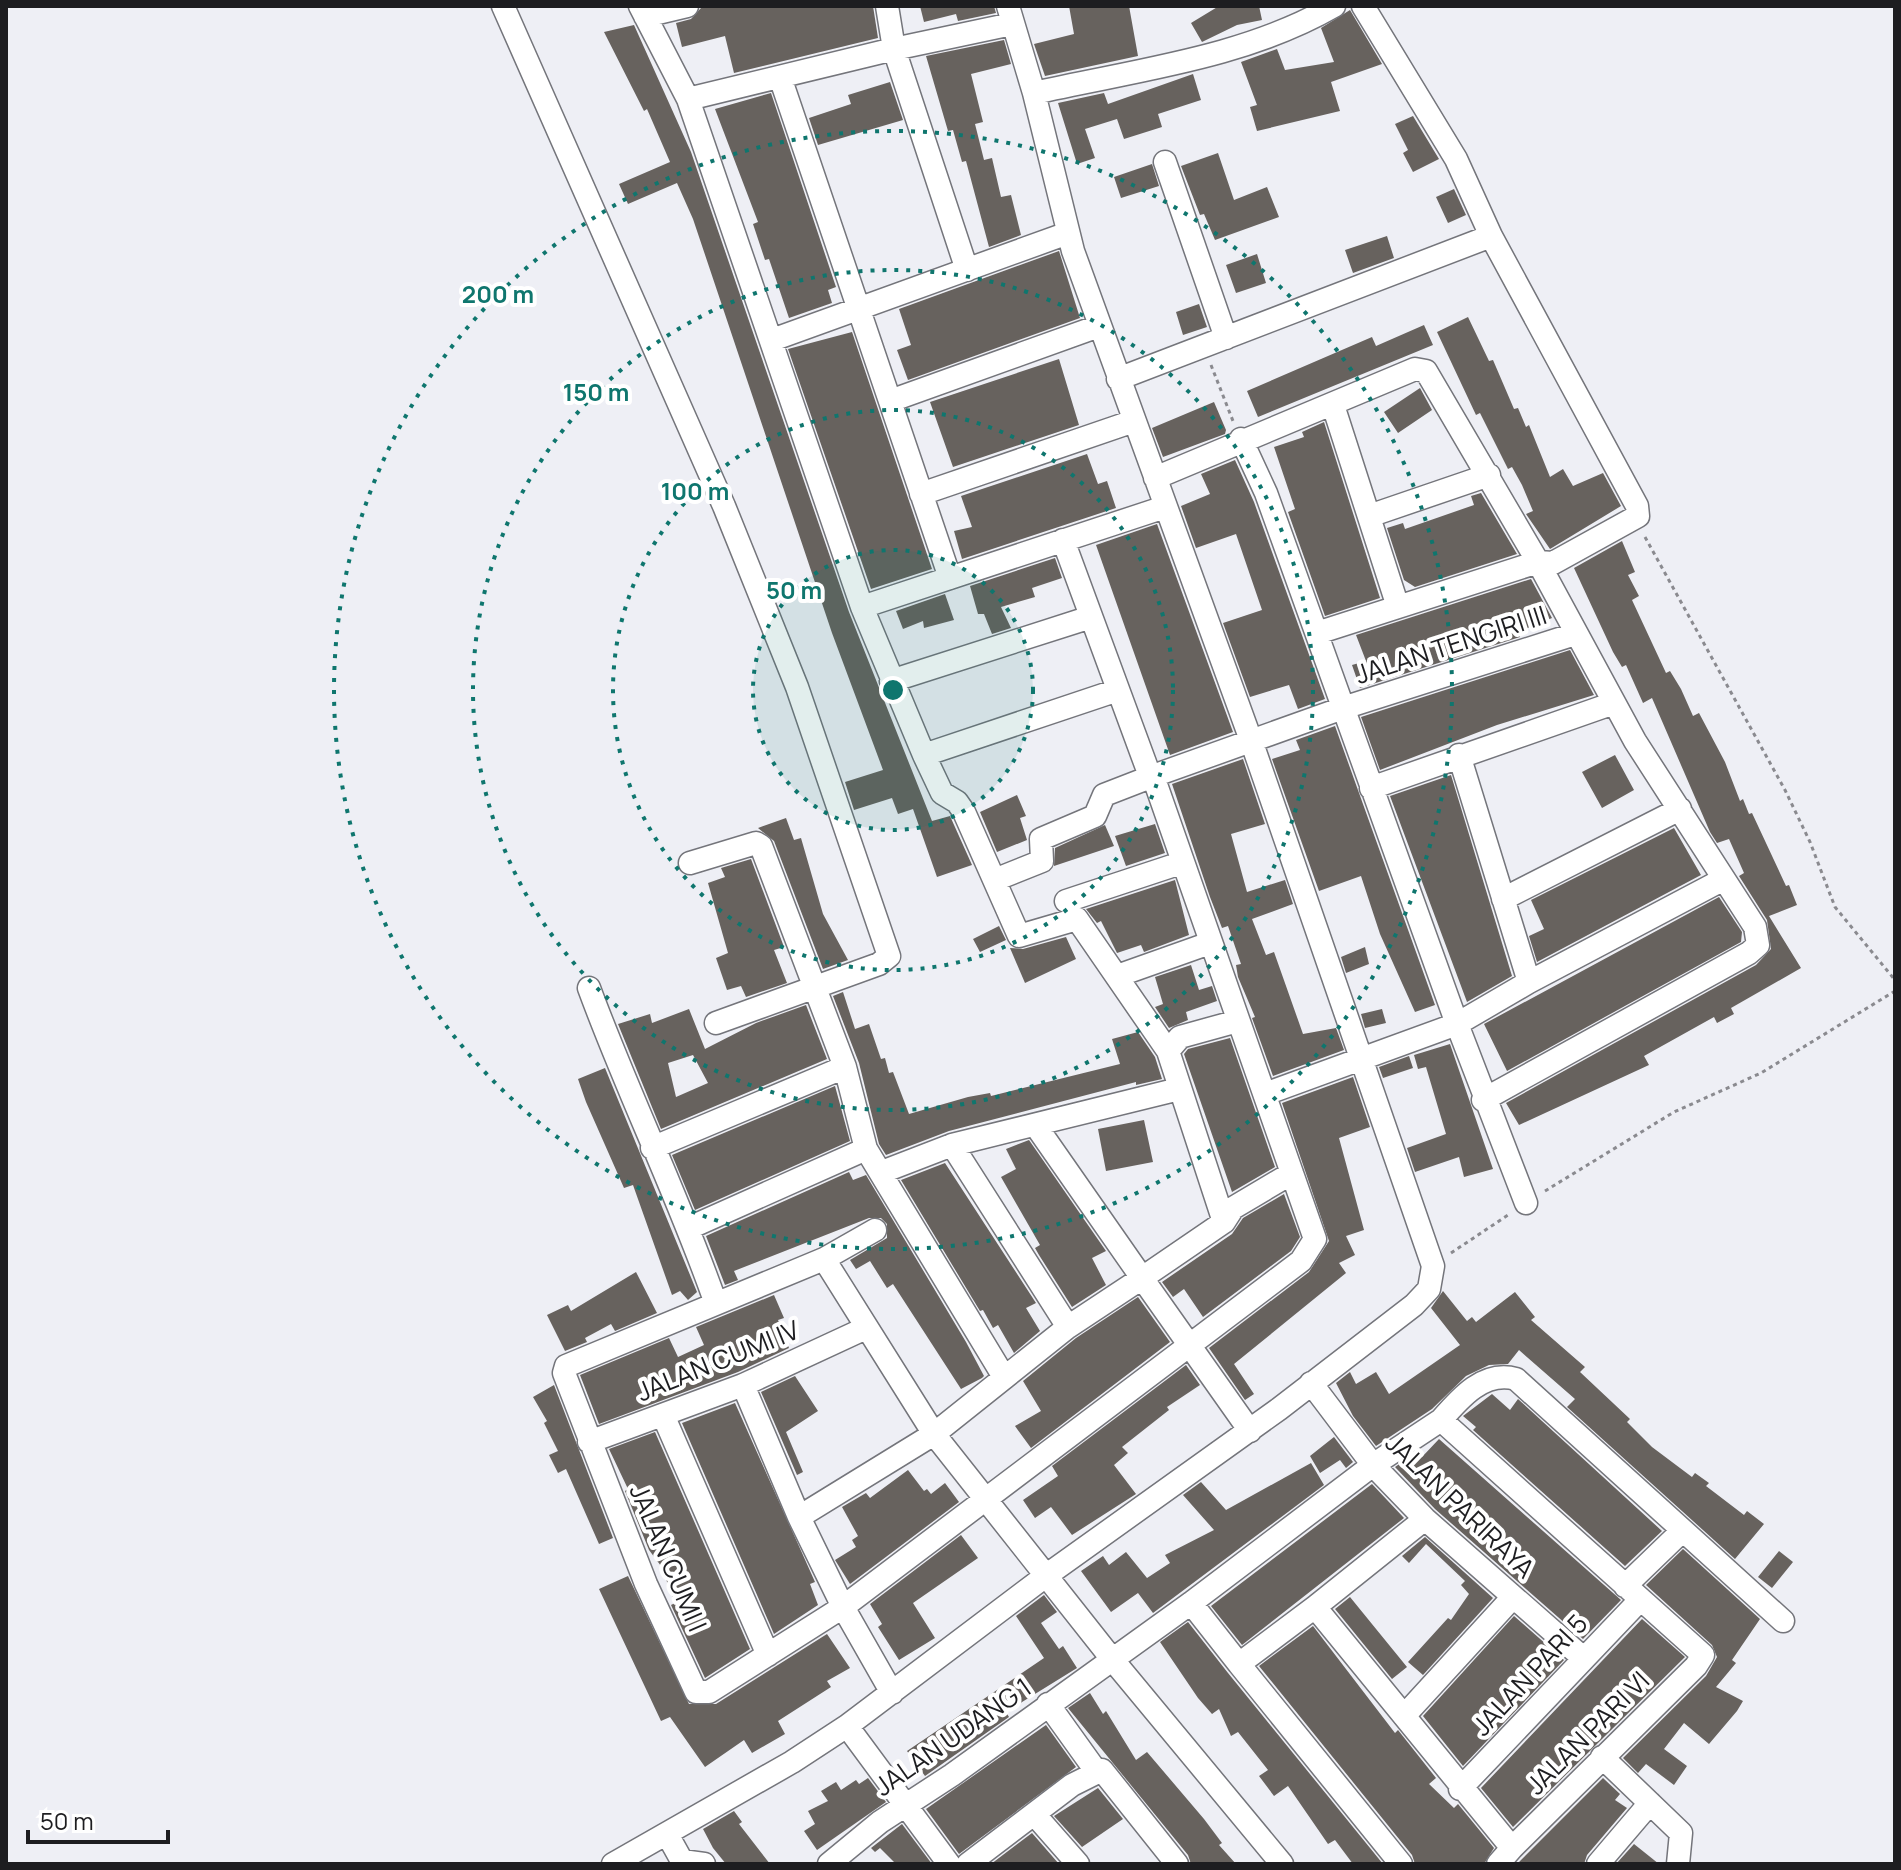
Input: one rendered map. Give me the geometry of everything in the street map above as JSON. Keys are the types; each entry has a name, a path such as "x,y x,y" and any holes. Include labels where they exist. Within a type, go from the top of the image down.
{"street":[{"path":"503,6 735,534 797,687 889,956 886,961 716,1023"},
{"path":"687,6 643,11 688,99 862,607 891,681 942,793 957,802 964,812 997,879 1019,936 1065,903 1181,863"},
{"path":"887,6 894,49 967,270"},
{"path":"1034,93 1256,43 1334,6"},
{"path":"1317,633 1538,562 1557,561 1636,519 1637,506 1491,236 1456,159 1363,6"},
{"path":"613,1864 847,1726 1047,1575 1250,1431 1425,1296 1433,1266 1252,743 1099,326 1068,233 1034,93 1010,15 894,49 688,99"},
{"path":"780,77 950,578"},
{"path":"1165,162 1226,338"},
{"path":"772,340 1068,233"},
{"path":"1118,379 1491,236"},
{"path":"890,401 1099,326"},
{"path":"1155,478 1241,439 1333,405 1415,369 1426,371 1489,475 1614,703 1755,927 1759,938 1755,950 1483,1100"},
{"path":"1333,405 1398,607"},
{"path":"921,494 1134,421"},
{"path":"1241,439 1266,493 1483,1100 1526,1203"},
{"path":"1369,516 1489,475"},
{"path":"862,607 1165,507"},
{"path":"663,1415 768,1655 843,1607 1310,1252 1315,1239 1265,1094 1181,863 1153,776 1063,540"},
{"path":"891,681 1091,617"},
{"name":"JALAN TENGIRI III","path":"997,879 1042,861 1041,839 1095,816 1104,795 1343,708 1575,634"},
{"path":"924,755 1118,690"},
{"path":"1371,788 1614,703"},
{"path":"1459,755 1529,982"},
{"path":"1503,899 1680,809"},
{"path":"690,863 759,845 845,1067 866,1149 1004,1377"},
{"path":"1265,1094 1457,1024 1529,982 1724,879"},
{"path":"1065,903 1168,1051 1224,1222"},
{"path":"1117,976 1210,943"},
{"path":"589,988 652,1148 689,1228 715,1301 824,1259 875,1230"},
{"path":"1168,1051 1180,1037 1238,1021"},
{"path":"652,1148 845,1067"},
{"path":"882,1172 952,1145 1179,1089"},
{"path":"1036,1126 1250,1431"},
{"path":"952,1145 1068,1327"},
{"path":"689,1228 866,1149"},
{"path":"799,1517 934,1434 1068,1327 1224,1222 1233,1208 1292,1173"},
{"path":"824,1259 934,1434 1112,1659 1282,1864"},
{"name":"JALAN CUMI I","path":"715,1301 566,1366 564,1373 646,1584 699,1693 709,1692 768,1655"},
{"name":"JALAN CUMI IV","path":"589,1442 743,1385 866,1328"},
{"name":"JALAN UDANG 1","path":"829,1864 842,1850 1191,1603 1373,1465 1441,1420 1480,1383 1497,1376 1516,1379 1681,1532 1783,1621"},
{"name":"JALAN PARIRAYA","path":"1311,1383 1373,1465 1425,1519 1582,1657"},
{"path":"743,1385 799,1517 843,1607 892,1693"},
{"path":"1441,1420 1632,1593"},
{"path":"1239,1664 1425,1519"},
{"name":"JALAN PARI 5","path":"1460,1789 1582,1657 1681,1532"},
{"name":"JALAN PARI VI","path":"1505,1856 1703,1657 1632,1593"},
{"path":"1404,1716 1513,1597"},
{"path":"1191,1603 1401,1864"},
{"path":"1315,1607 1460,1789 1505,1856"},
{"path":"1048,1704 1096,1771"},
{"path":"847,1726 949,1864"},
{"path":"1602,1757 1681,1833 1678,1864"},
{"path":"968,1864 1096,1771 1102,1770 1177,1864"},
{"path":"1598,1864 1650,1803"},
{"path":"1035,1815 1078,1864"},
{"path":"667,1834 682,1861 704,1864"}],"path":[{"path":"1203,347 1241,439"},
{"path":"1636,519 1785,790 1810,842 1835,907 1895,980"},
{"path":"1433,1266 1526,1203 1674,1112 1761,1073 1895,991"}],"building":[{"path":"873,6 878,38 734,73 725,36 682,47 676,23 691,19 701,8"},
{"path":"920,6 994,6 996,13 958,21 956,14 924,22"},
{"path":"1069,6 1129,6 1138,56 1045,76 1034,44 1074,34"},
{"path":"1219,6 1259,6 1262,20 1237,25 1202,42 1191,23"},
{"path":"1350,10 1382,64 1331,82 1340,111 1257,131 1250,107 1257,105 1241,62 1277,49 1285,70 1334,62 1321,28"},
{"path":"634,25 691,152 849,612 932,821 950,816 972,865 937,877 913,809 898,814 892,798 854,810 845,782 883,770 832,633 693,219 677,183 628,204 619,184 670,162 647,109 644,111 604,32"},
{"path":"1004,40 1011,64 971,74 983,122 975,124 984,160 992,158 1001,197 1011,195 1021,235 989,247 966,161 962,162 953,130 948,131 926,56"},
{"path":"1193,74 1201,100 1158,114 1162,127 1124,139 1117,119 1085,129 1095,158 1077,164 1058,103 1104,93 1108,104"},
{"path":"890,82 903,120 818,145 809,118 851,104 848,95"},
{"path":"771,93 836,287 828,290 832,303 789,318 769,259 765,260 753,224 758,222 715,109"},
{"path":"1413,116 1439,159 1413,172 1403,153 1408,150 1395,124"},
{"path":"1218,153 1234,200 1267,187 1279,217 1215,240 1204,214 1200,215 1181,166"},
{"path":"1152,164 1159,186 1121,198 1114,177"},
{"path":"1454,189 1466,215 1448,223 1436,197"},
{"path":"1387,236 1394,258 1353,273 1345,250"},
{"path":"1059,251 1080,318 908,380 897,350 911,345 899,309"},
{"path":"1257,254 1266,283 1236,293 1226,265"},
{"path":"1199,304 1207,327 1183,335 1176,312"},
{"path":"1468,317 1489,361 1493,360 1514,409 1518,408 1526,427 1529,425 1550,477 1563,469 1573,486 1603,473 1621,506 1550,549 1526,514 1533,511 1522,485 1512,467 1508,469 1480,413 1476,415 1437,332"},
{"path":"1424,325 1433,345 1258,417 1247,391 1372,337 1376,346"},
{"path":"852,332 932,569 871,589 788,349"},
{"path":"1059,359 1079,425 953,467 930,402"},
{"path":"1420,388 1432,410 1398,433 1384,412"},
{"path":"1214,402 1225,434 1163,457 1152,428"},
{"path":"1324,422 1380,598 1325,616 1288,512 1295,509 1274,447 1304,437 1302,432"},
{"path":"1087,454 1098,484 1107,481 1116,508 962,559 954,531 972,527 961,496"},
{"path":"1235,460 1254,502 1325,699 1298,709 1289,685 1250,697 1223,623 1262,610 1236,534 1196,548 1181,506 1210,494 1201,474"},
{"path":"1481,493 1517,554 1415,587 1404,580 1387,528 1403,523 1405,529 1474,505 1471,496"},
{"path":"1157,524 1233,732 1170,755 1096,545"},
{"path":"1622,541 1635,572 1628,575 1639,596 1632,600 1666,673 1670,671 1693,716 1699,713 1725,762 1740,801 1743,799 1749,814 1752,813 1786,886 1789,885 1797,905 1769,916 1801,968 1731,1008 1734,1014 1717,1023 1714,1017 1644,1056 1649,1065 1519,1125 1506,1103 1756,965 1771,949 1767,920 1739,876 1744,873 1729,839 1717,843 1710,832 1652,698 1643,703 1626,665 1622,667 1613,652 1574,568"},
{"path":"1055,558 1062,578 1032,588 1035,597 1001,607 1011,628 992,634 984,614 978,614 970,586"},
{"path":"1531,579 1552,618 1518,632 1520,637 1360,688 1352,665 1366,661 1356,635"},
{"path":"945,594 954,620 924,628 923,621 903,629 896,611"},
{"path":"1570,650 1594,695 1497,725 1380,770 1361,717"},
{"path":"1335,726 1435,1005 1415,1012 1380,934 1361,876 1319,891 1272,759 1300,750 1296,740"},
{"path":"1615,755 1634,790 1602,808 1582,772"},
{"path":"1243,759 1265,824 1231,834 1247,892 1285,880 1293,904 1252,919 1266,955 1274,952 1303,1034 1336,1028 1344,1050 1273,1076 1252,1018 1255,1017 1238,977 1236,965 1241,964 1228,926 1222,928 1172,784"},
{"path":"1451,775 1512,976 1467,1002 1390,796"},
{"path":"1017,795 1026,816 1020,818 1027,840 997,852 980,812"},
{"path":"786,818 794,840 801,838 823,914 848,960 823,969 774,841 758,828"},
{"path":"1155,824 1165,853 1126,866 1115,836"},
{"path":"1105,825 1114,846 1054,866 1055,848"},
{"path":"1674,828 1701,875 1537,962 1529,936 1544,929 1531,900"},
{"path":"751,859 784,947 774,950 787,983 746,997 741,986 727,990 716,958 728,953 708,883 725,877 721,868"},
{"path":"1175,880 1189,935 1144,952 1141,945 1117,953 1101,921 1097,923 1086,909"},
{"path":"1719,897 1742,932 1741,942 1507,1071 1484,1024"},
{"path":"999,926 1006,940 980,952 973,939"},
{"path":"1066,937 1076,959 1025,983 1010,948 1023,949"},
{"path":"1365,947 1369,964 1346,973 1341,957"},
{"path":"1191,965 1199,990 1212,986 1217,1001 1186,1012 1188,1020 1169,1028 1155,1007 1163,1004 1155,977"},
{"path":"843,992 855,1029 869,1024 881,1059 885,1058 889,1073 893,1072 909,1114 968,1097 990,1093 991,1096 1120,1064 1112,1039 1138,1032 1155,1057 1162,1079 1136,1085 1136,1082 949,1131 886,1155 879,1144 859,1063 833,996"},
{"path":"806,1005 827,1059 661,1129 618,1024 650,1014 652,1023 689,1009 705,1049 756,1023","holes":["693,1055 708,1083 676,1097 668,1063"]},
{"path":"1382,1009 1386,1023 1365,1028 1361,1014"},
{"path":"1230,1038 1275,1167 1232,1192 1184,1054 1188,1049"},
{"path":"1450,1044 1493,1169 1464,1177 1459,1157 1415,1172 1407,1148 1446,1134 1426,1067 1418,1069 1414,1055"},
{"path":"1409,1056 1413,1068 1383,1078 1379,1067"},
{"path":"605,1068 697,1292 688,1300 680,1291 672,1295 633,1185 624,1188 586,1102 578,1079"},
{"path":"1353,1077 1370,1127 1339,1138 1364,1230 1346,1236 1355,1255 1339,1263 1346,1273 1234,1364 1254,1394 1245,1400 1209,1348 1309,1272 1329,1241 1282,1103"},
{"path":"835,1086 850,1141 695,1210 672,1155"},
{"path":"1144,1120 1153,1162 1106,1171 1098,1129"},
{"path":"1029,1140 1106,1251 1092,1258 1106,1285 1072,1307 1035,1248 1040,1245 1001,1177 1016,1169 1006,1149"},
{"path":"945,1163 1036,1303 1026,1308 1040,1331 1014,1353 998,1325 993,1328 983,1310 980,1311 901,1180"},
{"path":"849,1172 853,1180 866,1175 966,1342 984,1376 982,1378 961,1389 893,1284 887,1288 870,1261 856,1269 850,1260 887,1238 887,1224 881,1218 869,1218 734,1271 738,1280 725,1285 706,1236"},
{"path":"1284,1194 1300,1237 1291,1251 1203,1317 1184,1289 1173,1297 1162,1282 1232,1234 1243,1218"},
{"path":"636,1272 657,1313 615,1331 611,1324 585,1338 587,1342 565,1351 547,1315 568,1305 571,1311"},
{"path":"1443,1291 1467,1321 1472,1317 1476,1322 1515,1292 1535,1317 1531,1320 1585,1367 1580,1372 1630,1419 1627,1422 1652,1447 1692,1477 1695,1473 1709,1483 1706,1486 1744,1515 1747,1511 1764,1524 1735,1559 1567,1407 1575,1399 1519,1350 1508,1364 1489,1365 1466,1376 1432,1409 1376,1446 1353,1416 1336,1383 1350,1372 1356,1384 1376,1372 1389,1394 1460,1345 1431,1308"},
{"path":"774,1295 784,1318 778,1320 789,1348 738,1372 599,1424 580,1375 669,1338 678,1357 704,1345 696,1327"},
{"path":"1138,1297 1170,1342 1031,1448 1015,1426 1041,1411 1023,1381 1076,1338"},
{"path":"1186,1365 1200,1385 1167,1407 1169,1410 1122,1447 1128,1453 1114,1465 1136,1494 1072,1535 1051,1507 1035,1518 1023,1500 1058,1476 1052,1466"},
{"path":"795,1376 818,1411 786,1432 803,1472 797,1475 761,1392"},
{"path":"554,1385 613,1538 599,1544 566,1469 558,1473 549,1455 558,1451 544,1423 547,1421 533,1397"},
{"path":"1492,1394 1510,1410 1518,1399 1662,1531 1625,1566 1473,1430 1476,1427 1463,1416"},
{"path":"735,1403 815,1582 810,1584 818,1605 774,1634 682,1423"},
{"path":"655,1432 750,1649 705,1678 671,1605 675,1603 661,1566 649,1550 625,1491 628,1489 609,1449"},
{"path":"1334,1437 1353,1462 1346,1468 1340,1460 1320,1473 1310,1456"},
{"path":"1439,1439 1621,1600 1583,1639 1435,1509 1395,1467 1417,1452 1422,1457"},
{"path":"1311,1463 1324,1485 1153,1613 1138,1593 1111,1612 1081,1571 1103,1556 1109,1565 1126,1552 1147,1578 1170,1563 1165,1555 1214,1530 1183,1495 1201,1482 1226,1510"},
{"path":"908,1470 924,1491 927,1489 931,1494 945,1483 959,1502 850,1584 835,1560 856,1547 852,1540 858,1536 842,1507 866,1493 870,1498"},
{"path":"1372,1484 1404,1518 1242,1645 1211,1606"},
{"path":"961,1535 978,1558 913,1603 935,1638 899,1660 878,1627 882,1624 870,1604"},
{"path":"1425,1537 1493,1598 1423,1675 1408,1662 1448,1618 1451,1620 1469,1594 1461,1585 1465,1581 1426,1544 1409,1563 1402,1556"},
{"path":"1683,1549 1760,1619 1732,1660 1736,1663 1716,1687 1743,1701 1737,1711 1709,1744 1684,1723 1664,1749 1687,1766 1674,1785 1646,1764 1638,1773 1623,1758 1706,1676 1717,1657 1712,1645 1646,1585"},
{"path":"1779,1551 1793,1562 1772,1588 1758,1577"},
{"path":"628,1576 689,1704 716,1704 827,1634 850,1668 827,1681 831,1687 778,1721 785,1734 752,1753 744,1740 705,1767 670,1717 661,1721 599,1589"},
{"path":"1044,1595 1057,1612 1041,1623 1059,1649 1063,1646 1077,1668 1006,1712 1009,1717 925,1776 907,1751 1044,1658 1016,1616"},
{"path":"1350,1597 1407,1667 1392,1679 1335,1609"},
{"path":"1514,1616 1564,1660 1463,1766 1423,1716"},
{"path":"1642,1619 1685,1657 1513,1827 1481,1788"},
{"path":"1188,1622 1383,1864 1353,1864 1335,1840 1328,1844 1288,1786 1274,1796 1259,1776 1268,1770 1238,1732 1231,1736 1219,1709 1212,1714 1198,1698 1160,1642"},
{"path":"1313,1626 1395,1733 1398,1730 1436,1778 1429,1784 1454,1808 1458,1804 1494,1848 1484,1864 1415,1864 1412,1855 1259,1666"},
{"path":"1090,1693 1103,1714 1106,1711 1136,1760 1147,1752 1204,1819 1222,1843 1219,1845 1236,1864 1191,1864 1188,1855 1068,1708"},
{"path":"1046,1725 1076,1767 959,1854 926,1809"},
{"path":"868,1778 886,1802 817,1850 804,1831 815,1824 808,1811 828,1801 821,1791 836,1782 841,1790 856,1780 859,1784"},
{"path":"1603,1778 1620,1794 1615,1800 1627,1808 1587,1855 1584,1864 1517,1864"},
{"path":"1098,1788 1123,1819 1082,1847 1054,1816"},
{"path":"734,1811 742,1822 739,1824 770,1864 726,1864 713,1848 703,1829"},
{"path":"902,1824 932,1864 896,1864 880,1848 875,1852 871,1848"},
{"path":"1032,1833 1059,1864 991,1864"},
{"path":"1634,1844 1659,1864 1616,1864"}]}
